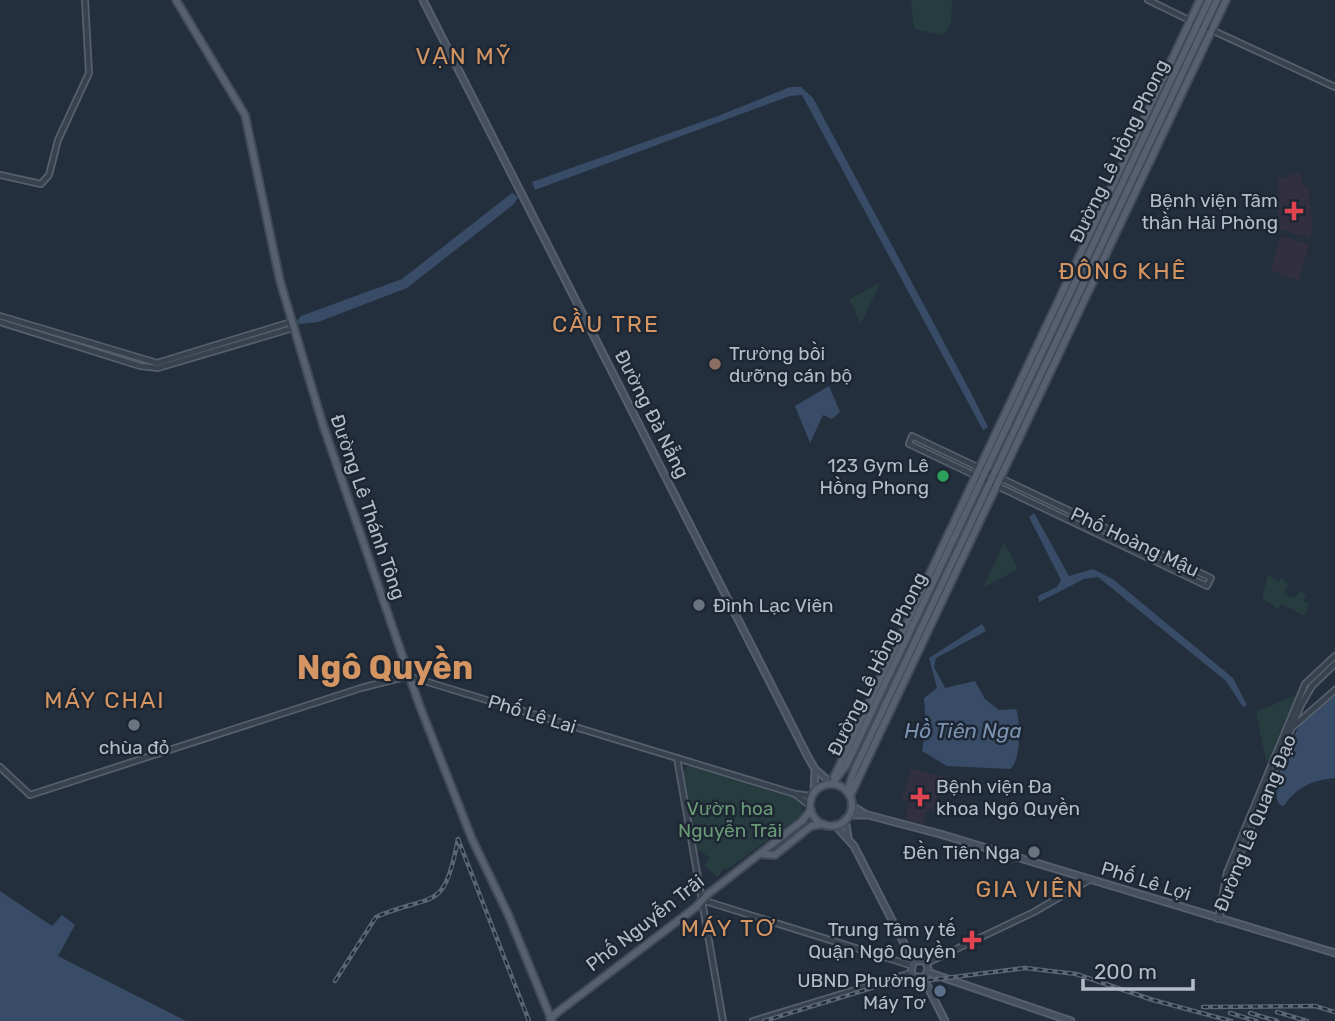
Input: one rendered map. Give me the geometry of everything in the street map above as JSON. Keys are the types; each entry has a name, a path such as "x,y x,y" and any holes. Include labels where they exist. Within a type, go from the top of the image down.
{"main road":[{"name":"Đường Lê Thánh Tông","path":"176,0 245,115 292,325 408,676 472,839 508,914 551,1019"},
{"name":"Đường Đà Nẵng","path":"422,0 815,769 832,784"},
{"name":"Đường Lê Hồng Phong","path":"832,784 927,588 975,476 1200,0"},
{"name":"Đường Lê Hồng Phong","path":"1205,27 1209,0"},
{"name":"Đường Lê Hồng Phong","path":"848,794 989,483 1217,0"},
{"name":"Đường Lê Hồng Phong","path":"1205,27 1226,0"},
{"name":"Đường Lê Hồng Phong","path":"927,588 989,483"},
{"name":"Đường Lê Hồng Phong","path":"832,784 845,767 880,686"},
{"name":"Đường Lê Hồng Phong","path":"848,794 854,771 894,693"},
{"path":"845,767 848,774 854,771"},
{"name":"Đường Đà Nẵng","path":"813,794 815,769"},
{"path":"847,817 835,825 824,824 816,819 810,808 813,794 832,784 848,794 852,804 847,817 849,841"},
{"name":"Phố Lê Lợi","path":"852,804 868,815 1335,953"},
{"name":"Phố Nguyễn Trãi","path":"551,1019 802,821 810,808"},
{"name":"Phố Lê Lợi","path":"847,817 868,815"},
{"name":"Phố Nguyễn Trãi","path":"760,854 775,855 811,826 824,824"},
{"path":"835,825 849,841 912,963 911,973 916,977 925,975 1071,1021"},
{"path":"912,963 921,959 927,963 925,975 945,1021"}],"street":[{"path":"0,175 38,184 44,182 49,175 58,139 89,73 86,0"},
{"path":"1148,0 1335,87"},
{"path":"0,316 140,366 158,368 292,325"},
{"path":"0,322 104,351"},
{"name":"Phố Hoàng Mậu","path":"912,436 993,475 1211,578 1207,586 1049,512 909,444 912,436"},
{"path":"1049,512 1052,503"},
{"path":"1171,569 1175,561"},
{"path":"1305,684 1335,656"},
{"name":"Đường Lê Quang Đạo","path":"1218,919 1237,862 1292,728 1312,686 1335,664"},
{"path":"0,767 30,795 360,688 408,676"},
{"name":"Phố Lê Lai","path":"408,676 794,794 813,794"},
{"path":"1305,684 1312,686"},
{"name":"Đường Lê Quang Đạo","path":"1218,919 1227,872 1305,684"},
{"path":"1285,734 1335,690"},
{"path":"677,758 723,1021"},
{"name":"Phố Lê Lai","path":"794,794 810,808"},
{"path":"927,963 1034,912 1089,880"},
{"path":"702,900 912,963"},
{"path":"753,1021 911,973"}],"shaded area":[{"name":"Bệnh viện Tâm thần Hải Phòng","path":"1300,173 1303,186 1308,186 1313,226 1310,238 1280,229 1277,179"},
{"path":"1281,236 1309,244 1299,281 1271,270"},
{"name":"Bệnh viện Đa khoa Ngô Quyền","path":"912,769 945,777 933,810 928,809 922,824 905,819 910,802 902,799"}],"green space":[{"path":"911,0 952,0 951,23 943,35 914,29"},
{"path":"880,283 861,324 849,299"},
{"path":"1004,542 1018,569 983,588"},
{"path":"1268,574 1279,582 1281,578 1288,584 1284,594 1294,598 1300,591 1306,594 1304,601 1309,604 1305,616 1281,604 1278,609 1262,598"},
{"path":"1296,695 1269,760 1266,761 1256,712"},
{"name":"Vườn hoa Nguyễn Trãi","path":"689,766 793,797 803,806 801,815 727,870 724,868 718,877 704,866 710,858 697,849 682,777 682,772"}],"water":[{"path":"790,87 801,87 813,98 970,391 988,427 983,430 802,95 790,96 535,190 532,182 718,116"},
{"path":"512,193 518,197 514,204 407,288 318,322 299,324 297,321 301,316 402,279"},
{"path":"829,386 840,412 832,419 823,415 810,443 795,406"},
{"path":"1034,513 1069,576 1093,569 1114,580 1233,678 1247,705 1243,707 1226,681 1098,577 1084,579 1039,602 1038,596 1057,587 1061,580 1029,517"},
{"name":"Hồ Tiên Nga","path":"982,624 986,631 936,658 934,667 945,688 975,681 985,699 999,710 1016,709 1019,741 1014,765 1010,769 947,766 922,751 926,727 924,698 937,688 929,658"},
{"path":"1335,695 1335,778 1306,786 1294,794 1284,806 1280,805 1276,789 1278,777 1292,741 1304,720"},
{"path":"0,891 52,926 62,915 75,925 58,956 186,1021 0,1021"}],"railway":[{"path":"458,839 529,1021"},
{"path":"335,981 376,917 434,897 441,890 453,863 458,839"},
{"path":"764,1021 875,987 1025,968 1076,974 1153,1000 1231,1021"},
{"path":"1203,1007 1315,1006 1335,1012"},
{"path":"1277,1012 1307,1021"},
{"path":"1230,1013 1256,1021"},
{"path":"1250,1013 1277,1021"}],"place":[{"name":"Bệnh viện Tâm thần Hải Phòng","path":"1294,211"},
{"name":"Trường bồi dưỡng cán bộ","path":"715,364"},
{"name":"123 Gym Lê Hồng Phong","path":"943,476"},
{"name":"Đình Lạc Viên","path":"699,605"},
{"name":"chùa đỏ","path":"134,725"},
{"name":"Bệnh viện Đa khoa Ngô Quyền","path":"920,797"},
{"name":"Đền Tiên Nga","path":"1034,852"},
{"name":"Trung Tâm y tế Quận Ngô Quyền","path":"972,940"},
{"name":"UBND Phường Máy Tơ","path":"940,991"}],"district":[{"name":"VẠN MỸ","path":"464,56"},
{"name":"ĐÔNG KHÊ","path":"1123,271"},
{"name":"CẦU TRE","path":"606,324"},
{"name":"Ngô Quyền","path":"385,667"},
{"name":"MÁY CHAI","path":"105,700"},
{"name":"GIA VIÊN","path":"1030,889"},
{"name":"MÁY TƠ","path":"729,928"}]}
